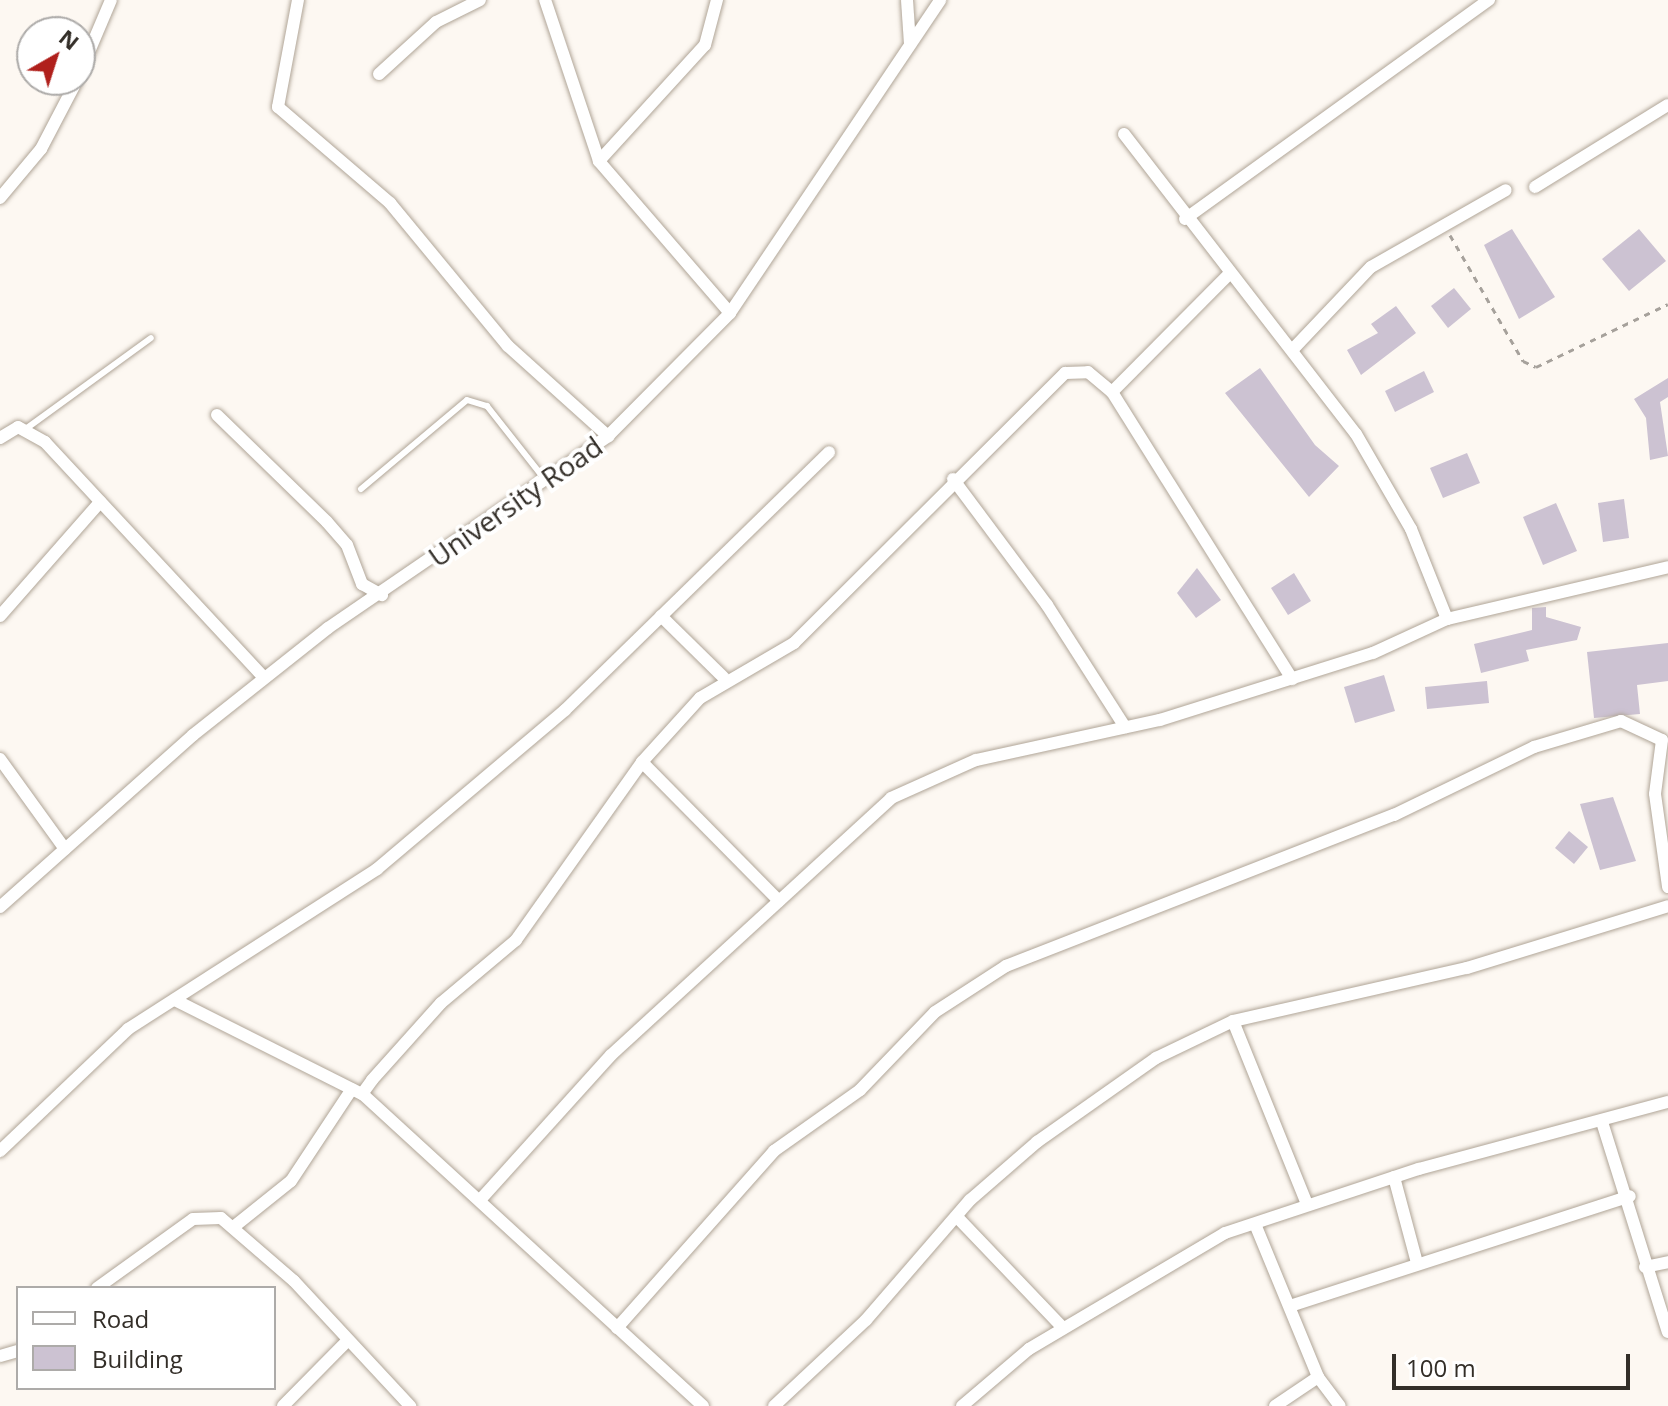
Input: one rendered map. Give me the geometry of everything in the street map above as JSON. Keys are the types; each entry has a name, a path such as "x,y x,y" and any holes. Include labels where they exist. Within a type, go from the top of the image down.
{"street":[{"path":"96,35 111,0"},
{"path":"298,0 278,107 390,203 508,346 608,436"},
{"path":"379,74 436,22 480,0"},
{"path":"545,0 599,161 730,313"},
{"path":"599,161 705,45 717,0"},
{"path":"907,0 910,44"},
{"name":"University Road","path":"0,907 264,678 608,436 730,313 940,0"},
{"path":"1185,219 1489,0"},
{"path":"0,198 41,149 69,96"},
{"path":"1535,187 1668,105"},
{"path":"1124,134 1185,219 1295,347 1411,529 1447,619"},
{"path":"1295,347 1371,267 1447,228 1506,190"},
{"path":"1112,392 1230,273"},
{"path":"236,1225 291,1181 357,1092 441,1003 516,940 642,762 724,678 761,667 794,643 953,479 1065,373 1088,372 1112,392 1292,679"},
{"path":"217,415 327,522 347,545 362,584 382,595"},
{"path":"0,438 27,428 264,678"},
{"path":"0,1151 94,1057 175,1000 377,869 565,710 829,452"},
{"path":"953,479 1047,605 1125,727"},
{"path":"0,616 100,502"},
{"path":"480,1200 611,1055 779,901 913,787 976,760 1125,727 1292,679 1447,619 1668,567"},
{"path":"661,616 724,678"},
{"path":"617,1328 774,1151 860,1090 935,1012 1006,966 1379,821 1534,747 1621,721 1665,739 1655,794 1668,887"},
{"path":"0,759 65,849"},
{"path":"642,762 779,901"},
{"path":"774,1406 866,1320 957,1217 1037,1142 1156,1058 1233,1021 1467,968 1668,906"},
{"path":"175,1000 357,1092 480,1200 703,1406"},
{"path":"1233,1021 1306,1202"},
{"path":"962,1406 1063,1328 1191,1249 1306,1202 1668,1102"},
{"path":"1602,1122 1630,1196 1645,1267 1668,1332"},
{"path":"1394,1177 1417,1263"},
{"path":"1290,1306 1630,1196"},
{"path":"957,1217 1063,1328"},
{"path":"100,1286 193,1219 236,1225 410,1406"},
{"path":"1255,1224 1318,1377 1340,1406"},
{"path":"1645,1267 1668,1262"},
{"path":"283,1406 347,1341"},
{"path":"1275,1406 1318,1377"}],"lane":[{"path":"27,428 151,338"},
{"path":"361,489 467,400 487,406 546,481"}],"path":[{"path":"1447,228 1523,361 1536,367 1668,304"}],"building":[{"path":"1512,229 1555,297 1519,319 1484,245"},
{"path":"1639,229 1666,261 1629,291 1602,259"},
{"path":"1454,288 1471,309 1448,328 1431,306"},
{"path":"1396,306 1416,333 1361,375 1347,350 1378,333 1371,324"},
{"path":"1260,368 1315,445 1339,466 1309,497 1225,393"},
{"path":"1424,371 1434,392 1395,412 1385,391"},
{"path":"1668,378 1668,397 1660,402 1668,456 1650,460 1646,418 1634,399"},
{"path":"1467,453 1480,483 1443,498 1430,468"},
{"path":"1624,499 1629,538 1603,542 1598,503"},
{"path":"1556,503 1577,551 1543,565 1523,517"},
{"path":"1197,568 1221,600 1196,618 1177,593"},
{"path":"1294,573 1311,601 1288,615 1271,588"},
{"path":"1546,607 1546,617 1581,627 1577,640 1526,650 1529,661 1481,673 1474,644 1532,630 1532,608"},
{"path":"1668,643 1668,681 1637,685 1640,714 1594,718 1587,652"},
{"path":"1384,675 1395,711 1355,723 1344,687"},
{"path":"1487,681 1489,703 1427,709 1425,687"},
{"path":"1613,797 1636,861 1600,870 1580,804"},
{"path":"1569,831 1588,847 1574,864 1555,848"}]}
